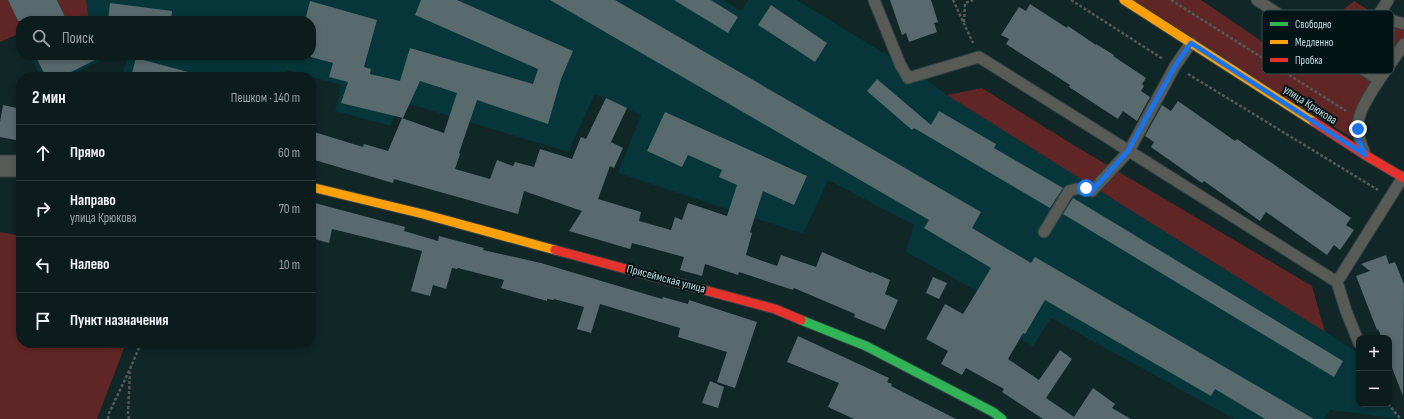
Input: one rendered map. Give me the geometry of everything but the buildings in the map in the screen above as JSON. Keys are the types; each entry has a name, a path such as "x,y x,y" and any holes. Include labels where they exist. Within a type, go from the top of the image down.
{"street":[{"name":"улица Крюкова","path":"1124,0 1365,155 1404,178"},
{"path":"0,166 16,166"},
{"name":"Присеймская улица","path":"316,188 424,214 775,309 866,346 993,412 1002,419"}],"lane":[{"path":"874,0 900,64 908,78 979,57 1337,282 1346,311 1356,336"},
{"path":"1257,0 1272,10"},
{"path":"1382,10 1388,0"},
{"path":"1394,21 1404,24"},
{"path":"1044,232 1068,191 1076,188 1086,188 1092,191 1128,151 1175,66 1191,43"},
{"path":"1394,58 1404,44"},
{"path":"1370,74 1379,80"},
{"path":"1365,155 1359,142 1358,119 1362,107 1383,74"},
{"path":"1337,282 1404,178"}],"path":[{"path":"953,0 979,57"},
{"path":"964,24 964,2 973,0"},
{"path":"1071,0 1175,66 1384,194"},
{"path":"1171,0 1262,58"},
{"path":"1287,74 1358,119"},
{"path":"108,419 109,413 139,348"},
{"path":"129,419 130,369"},
{"path":"1391,407 1401,419"}],"shaded area":[{"path":"0,0 8,0 16,17 16,35 0,42"},
{"path":"57,0 86,0 88,16 65,16"},
{"path":"86,0 723,0 741,11 748,0 797,0 918,74 947,95 1356,351 1356,407 1391,407 1401,419 1331,410 1324,419 1234,419 1051,318 1033,346 989,323 977,291 906,252 914,225 828,180 803,234 618,173 641,115 595,94 568,152 416,106 397,103 391,126 335,111 341,85 316,78 316,72 293,72 286,70 285,72 123,72 127,60 316,60 316,16 88,16"},
{"path":"1124,0 1201,0 1262,42 1262,74 1384,74 1362,107 1359,142"},
{"path":"1354,1 1368,10 1343,10"},
{"path":"1394,21 1404,24 1404,44 1394,59"},
{"path":"32,60 100,61 77,72 38,72"},
{"path":"982,88 1075,146 1312,286 1325,332 947,95"},
{"path":"0,232 16,235 16,348 124,348 97,419 0,419"}],"traffic: fast":[{"path":"801,320 866,346 993,412 1002,419"}],"traffic: slow":[{"path":"1124,0 1314,122"},
{"path":"316,188 423,214 555,250"}],"traffic: jam":[{"path":"1314,122 1404,178"},
{"path":"555,250 775,309 801,320"}],"route":[{"path":"1086,188 1092,191 1128,151 1175,66 1191,43 1365,155 1359,142 1358,129"}]}
